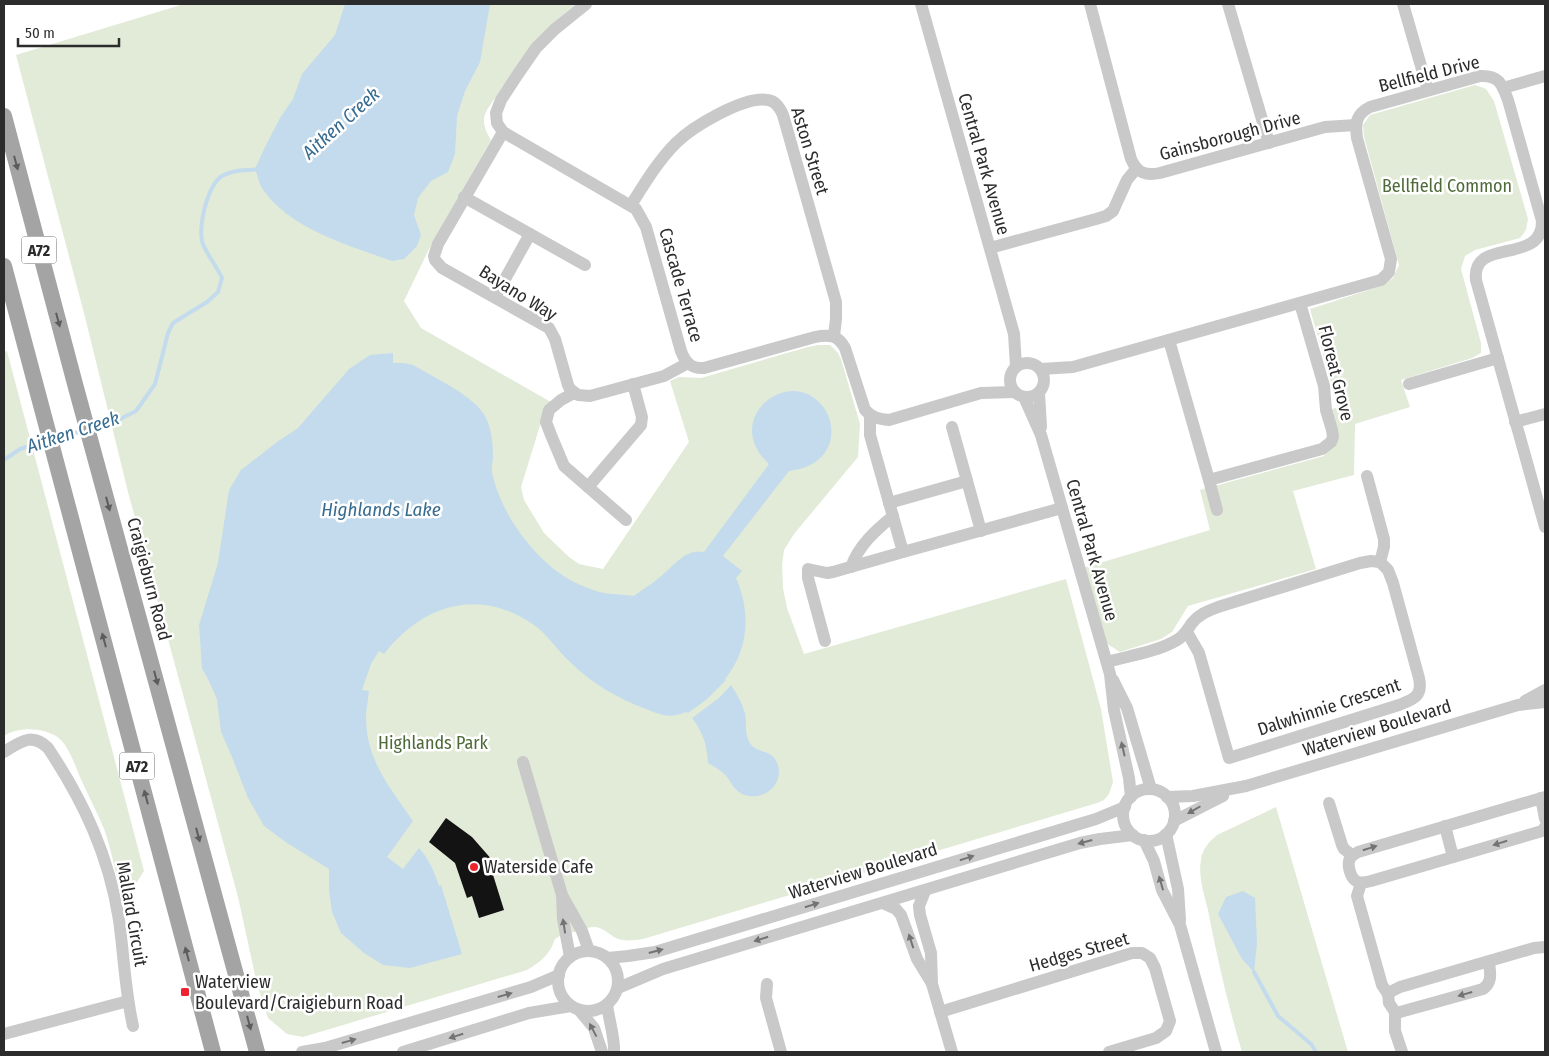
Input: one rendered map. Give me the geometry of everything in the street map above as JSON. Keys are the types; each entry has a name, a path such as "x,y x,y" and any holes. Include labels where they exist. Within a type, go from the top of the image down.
{"main road":[{"name":"Craigieburn Road","path":"4,116 257,1052"},
{"name":"A72","path":"4,266 213,1052"}],"street":[{"path":"503,132 497,123 496,113 501,100 536,48 555,29 586,4"},
{"name":"Central Park Avenue","path":"921,4 1014,334 1013,371"},
{"path":"990,248 1106,216 1113,211 1127,180 1136,169 1131,159 1090,4"},
{"path":"1228,4 1269,143"},
{"path":"1403,4 1428,90"},
{"name":"Bellfield Drive","path":"1356,125 1360,114 1370,106 1480,76 1493,77 1504,88"},
{"path":"1545,76 1504,88 1542,221 1543,234 1528,245 1485,258 1477,267 1475,273 1545,527"},
{"name":"Aston Street","path":"631,205 664,156 688,132 741,105 763,100 774,102 781,109 786,122 836,302 834,336"},
{"path":"834,336 846,348 865,410 878,419 889,420 981,393 1026,362 1036,366 1073,367 1375,283 1389,272 1391,264 1390,251 1357,138 1356,125"},
{"name":"Gainsborough Drive","path":"1136,169 1148,175 1160,173 1325,127 1356,125"},
{"name":"Bayano Way","path":"503,132 438,244 435,252 436,260 442,268 552,331 568,386 574,393"},
{"name":"Cascade Terrace","path":"503,132 636,209 644,222 681,351 684,359 692,367 704,368 816,337 834,336"},
{"path":"464,197 585,265"},
{"path":"495,297 530,234"},
{"name":"Floreat Grove","path":"1209,480 1322,450 1331,442 1333,435 1326,410 1324,386 1300,303"},
{"name":"Central Park Avenue","path":"1014,334 1036,366"},
{"path":"1169,340 1217,510"},
{"path":"1409,384 1498,358"},
{"path":"626,520 564,466 546,422 549,410 574,393 590,396 664,376 688,363"},
{"path":"1036,366 1044,378 1042,388"},
{"path":"981,393 1035,396 1042,388 1073,367"},
{"path":"1013,371 1011,388 1019,395"},
{"path":"588,487 641,425 642,417 633,384"},
{"name":"Central Park Avenue","path":"1041,435 1042,388"},
{"name":"Central Park Avenue","path":"1019,395 1041,435 1108,668 1114,710 1129,778 1128,802"},
{"path":"1515,422 1545,414"},
{"path":"870,415 870,435 903,552"},
{"path":"952,427 982,531"},
{"path":"1108,668 1177,640 1187,632 1201,614 1218,607 1360,563 1380,562 1384,539 1367,476"},
{"path":"851,567 864,543 891,510 967,481"},
{"path":"825,641 808,578 808,569 826,573 851,567 1062,508"},
{"name":"Dalwhinnie Crescent","path":"1187,632 1199,653 1229,758 1400,705 1417,696 1421,686 1388,570 1380,562"},
{"name":"Central Park Avenue","path":"1108,668 1127,708 1151,790"},
{"name":"Waterview Boulevard","path":"1518,705 1545,690"},
{"name":"Waterview Boulevard","path":"1168,797 1193,796 1246,786 1518,705 1545,702"},
{"name":"Mallard Circuit","path":"4,752 25,740 32,739 44,744 75,790 85,810 102,851 115,899 133,1026"},
{"path":"522,762 562,895 582,931 589,951"},
{"name":"Waterview Boulevard","path":"1174,821 1213,800 1246,786"},
{"path":"1138,838 1156,840 1166,834 1174,821 1174,812 1168,797 1157,791 1140,791 1128,802 1123,814 1124,822 1154,861 1162,890 1180,925 1216,1052"},
{"path":"1545,819 1543,798 1444,826 1352,855 1349,861 1351,875 1354,880 1361,883 1542,831 1545,827"},
{"name":"Waterview Boulevard","path":"608,958 656,952 1096,819 1128,802"},
{"path":"1329,803 1342,845 1352,855"},
{"path":"1444,826 1453,857"},
{"path":"1166,834 1178,889 1180,925"},
{"name":"Waterview Boulevard","path":"618,988 663,969 1100,838 1138,838"},
{"path":"1361,883 1357,896 1382,985 1388,994 1389,1003 1395,1012 1396,1031 1402,1052"},
{"path":"926,891 919,906 920,915 931,953 932,984 952,1052"},
{"path":"562,895 563,919 570,957"},
{"path":"883,903 896,909 901,915 917,959 932,984"},
{"path":"1388,994 1400,987 1534,948 1545,947"},
{"path":"403,1052 529,1013 575,1008 589,1012 607,1006 612,1001 618,988 617,972 608,958 599,953 589,951 579,952 570,957 563,965 558,984 564,1000 575,1008 594,1028 602,1052"},
{"name":"Hedges Street","path":"940,1012 1132,953 1142,953 1150,958 1155,968 1170,1021 1166,1031 1156,1038 1108,1052"},
{"path":"1395,1012 1410,1010 1487,986 1490,981 1489,962"},
{"path":"302,1052 325,1048 531,987 559,975"},
{"path":"767,984 766,998 781,1052"},
{"path":"4,1034 128,1001"},
{"path":"607,1006 615,1045 614,1052"}],"green space":[{"name":"Highlands Park","path":"184,4 576,4 553,23 533,46 485,114 484,124 491,140 429,249 404,301 421,328 551,402 542,419 521,487 524,500 544,533 579,564 603,569 689,442 670,381 679,377 701,378 808,347 830,345 841,359 860,424 858,457 794,534 784,550 782,565 783,588 787,608 804,654 1066,579 1101,709 1113,782 1109,794 1104,800 643,939 622,940 597,927 582,929 555,939 545,957 527,970 303,1037 287,1034 268,1018 257,984 238,897 128,492 85,317 16,55"},
{"name":"Bellfield Common","path":"1475,85 1486,89 1494,101 1528,219 1526,230 1520,238 1475,250 1465,256 1461,269 1481,343 1481,353 1472,358 1401,380 1410,407 1355,424 1354,475 1293,491 1316,569 1188,606 1172,632 1161,639 1120,652 1106,643 1083,568 1210,530 1200,490 1324,456 1331,445 1332,409 1338,407 1310,309 1378,287 1393,278 1399,265 1364,137 1363,125 1370,115"},
{"path":"7,351 144,871 123,903 104,829 64,744 49,732 41,730 25,729 4,736 4,352"},
{"path":"1276,807 1348,1052 1242,1052 1215,946 1202,885 1201,860 1206,846 1217,835"}],"water":[{"path":"345,4 490,4 480,62 465,91 457,116 455,154 448,172 431,181 418,198 414,215 421,235 417,246 404,259 392,261 322,235 305,226 289,216 262,189 255,169 280,118 293,99 302,74 335,35"},
{"name":"Highlands Lake","path":"393,353 393,363 413,365 454,388 481,410 491,433 493,477 504,507 513,522 534,550 546,562 572,581 605,593 634,596 657,580 680,559 691,553 704,552 769,464 756,446 752,429 756,413 767,401 781,393 797,391 813,397 826,411 831,423 829,445 822,456 813,464 789,471 723,556 742,571 736,578 744,604 745,630 743,643 739,656 726,680 706,700 688,713 670,716 661,714 635,705 615,695 577,669 544,633 534,625 514,613 493,606 473,604 453,606 434,613 416,623 399,637 384,654 379,651 371,664 362,690 369,691 366,715 367,733 370,747 381,773 413,821 387,857 403,869 419,848 423,852 439,886 441,885 462,954 410,968 383,965 364,953 341,933 332,912 329,869 264,826 248,798 221,732 217,699 202,669 199,625 218,563 229,490 241,470 298,428 349,369 370,355"},
{"path":"731,685 745,713 746,732 750,743 755,748 772,756 778,767 777,781 768,792 761,795 745,795 739,792 725,775 708,763 704,739 692,718 719,698"},
{"path":"1243,891 1255,898 1257,943 1254,972 1242,959 1218,914 1226,897"}],"building":[{"name":"Waterside Cafe","path":"446,818 472,837 493,861 489,862 504,910 479,918 472,896 467,898 455,863 429,842"}],"waterway":[{"name":"Aitken Creek","path":"91,428 118,420 136,411 155,384 168,333 173,323 207,302 218,292 222,278 205,249 201,234 208,196 222,176 235,171 260,169"},
{"name":"Aitken Creek","path":"53,439 82,431"},
{"name":"Aitken Creek","path":"4,460 20,449 46,441"},
{"path":"1254,972 1278,1016 1311,1044 1316,1052"}],"place":[{"name":"Waterside Cafe","path":"474,867"},
{"name":"Waterview Boulevard/Craigieburn Road","path":"185,992"}]}
